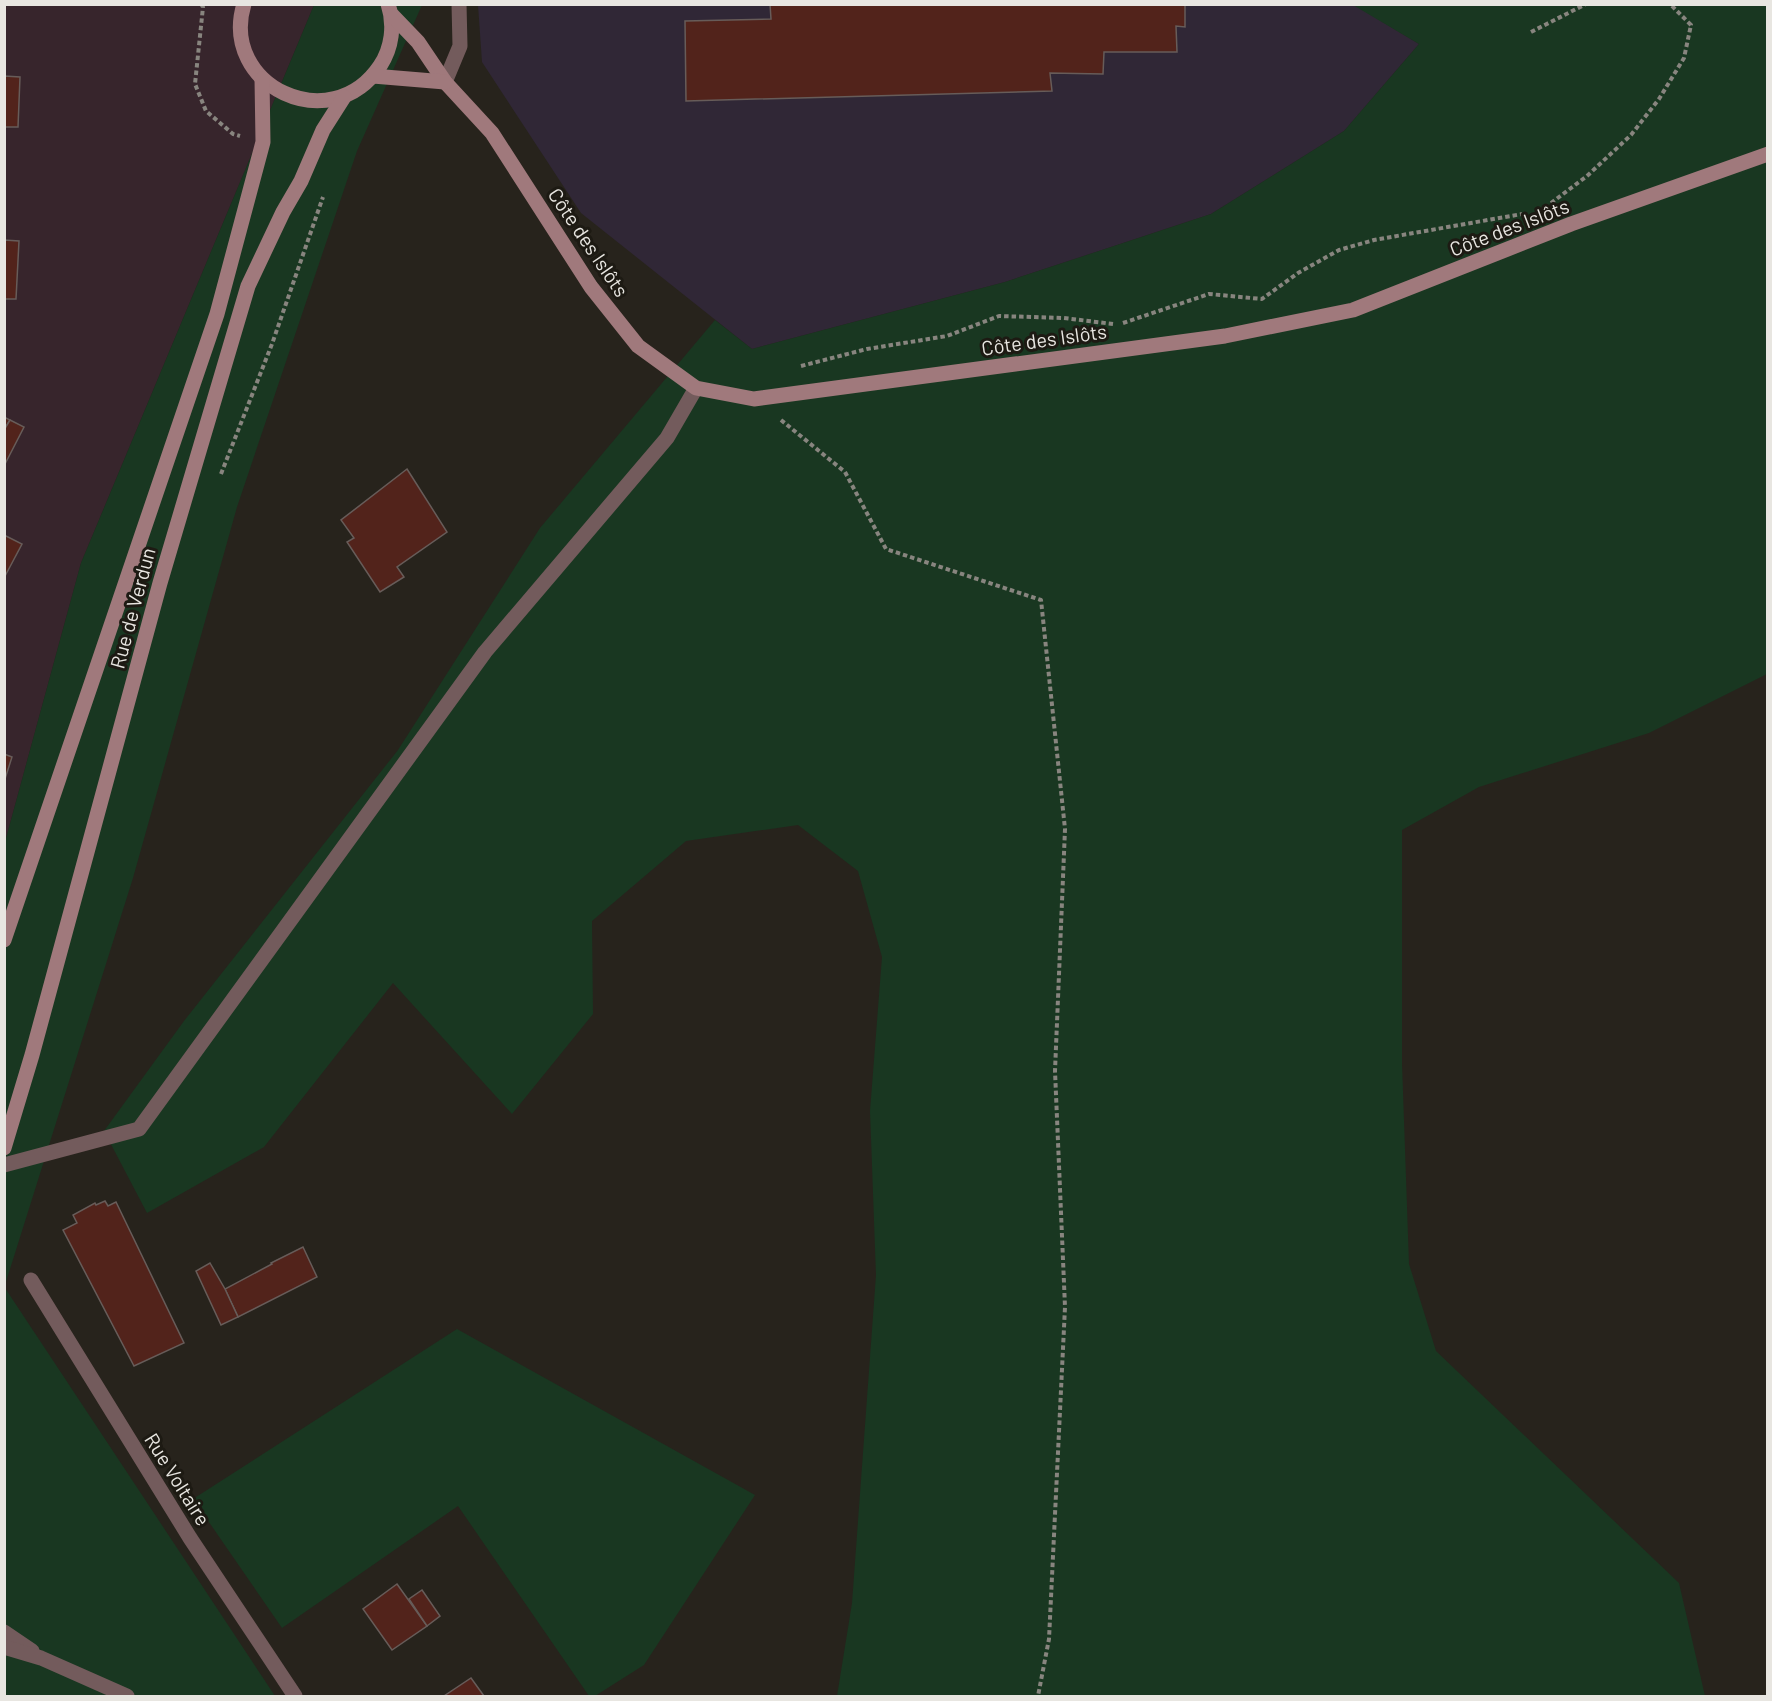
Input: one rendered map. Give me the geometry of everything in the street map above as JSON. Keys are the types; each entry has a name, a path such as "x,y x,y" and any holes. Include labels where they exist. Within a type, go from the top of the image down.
{"main road":[{"path":"241,7 241,36 248,59 262,79 280,92 300,100 323,101 344,96 360,88 373,76 386,58 392,37 390,10"},
{"name":"Côte des Islôts","path":"390,10 418,42 445,82 492,133 591,286 638,346 696,388 754,399 1225,336 1353,310 1571,224 1767,154"},
{"path":"373,76 445,82"},
{"name":"Rue de Verdun","path":"4,940 218,314 263,142 262,79"},
{"name":"Rue de Verdun","path":"4,1148 32,1055 160,583 248,286 301,181 323,130 344,96"}],"street":[{"path":"445,82 460,46 459,4"},
{"path":"4,1164 139,1129 485,652 667,438 696,388"},
{"name":"Rue Voltaire","path":"31,1281 190,1538 296,1696"},
{"path":"4,1632 41,1658"},
{"path":"4,1647 41,1658 127,1696"},
{"path":"4,1658 41,1658"}],"path":[{"path":"1530,32 1586,4"},
{"path":"1549,204 1587,176 1631,135 1659,99 1684,57 1691,25 1670,4"},
{"path":"798,366 867,349 947,336 999,316 1064,318 1118,324 1209,294 1262,299 1298,273 1339,250 1374,240 1528,213"},
{"path":"754,399 845,472 886,549 1041,600 1065,829 1055,1071 1065,1307 1049,1639 1038,1696"}],"shaded area":[{"path":"1353,4 1419,44 1344,131 1211,214 1005,282 752,349 581,213 482,62 478,5"},
{"path":"5,5 314,5 81,563 5,842"}],"green space":[{"path":"314,5 422,5 357,151 237,507 133,878 5,1285 5,842 81,563"},
{"path":"1353,5 1767,5 1767,674 1649,733 1479,787 1402,830 1402,1063 1409,1264 1436,1351 1679,1583 1705,1696 837,1696 852,1603 876,1275 870,1111 882,957 858,871 798,825 686,841 592,921 593,1014 512,1114 393,983 264,1147 147,1213 104,1131 184,1021 398,750 540,528 715,320 752,349 1005,282 1211,214 1344,131 1419,44"},
{"path":"5,1288 275,1696 5,1696"},
{"path":"457,1329 755,1495 644,1665 595,1696 589,1696 458,1506 282,1628 193,1499"}],"building":[{"path":"770,4 1185,4 1185,27 1176,26 1177,52 1104,52 1103,74 1050,73 1052,91 686,101 685,21 771,19"},
{"path":"4,76 20,77 18,127 4,127"},
{"path":"4,240 19,241 16,299 4,299"},
{"path":"4,417 10,420 4,430"},
{"path":"10,420 24,427 4,466 4,430"},
{"path":"407,469 447,532 397,567 404,577 380,592 347,542 354,538 341,520"},
{"path":"4,535 22,544 4,578"},
{"path":"4,754 12,757 4,782"},
{"path":"105,1201 108,1206 116,1202 184,1343 134,1366 63,1230 77,1223 73,1215 95,1203 96,1205"},
{"path":"303,1247 317,1277 238,1317 225,1289"},
{"path":"210,1263 238,1317 221,1325 196,1271"},
{"path":"397,1584 427,1626 392,1650 363,1609"},
{"path":"422,1590 440,1616 427,1626 409,1599"},
{"path":"471,1678 484,1696 444,1696"}]}
